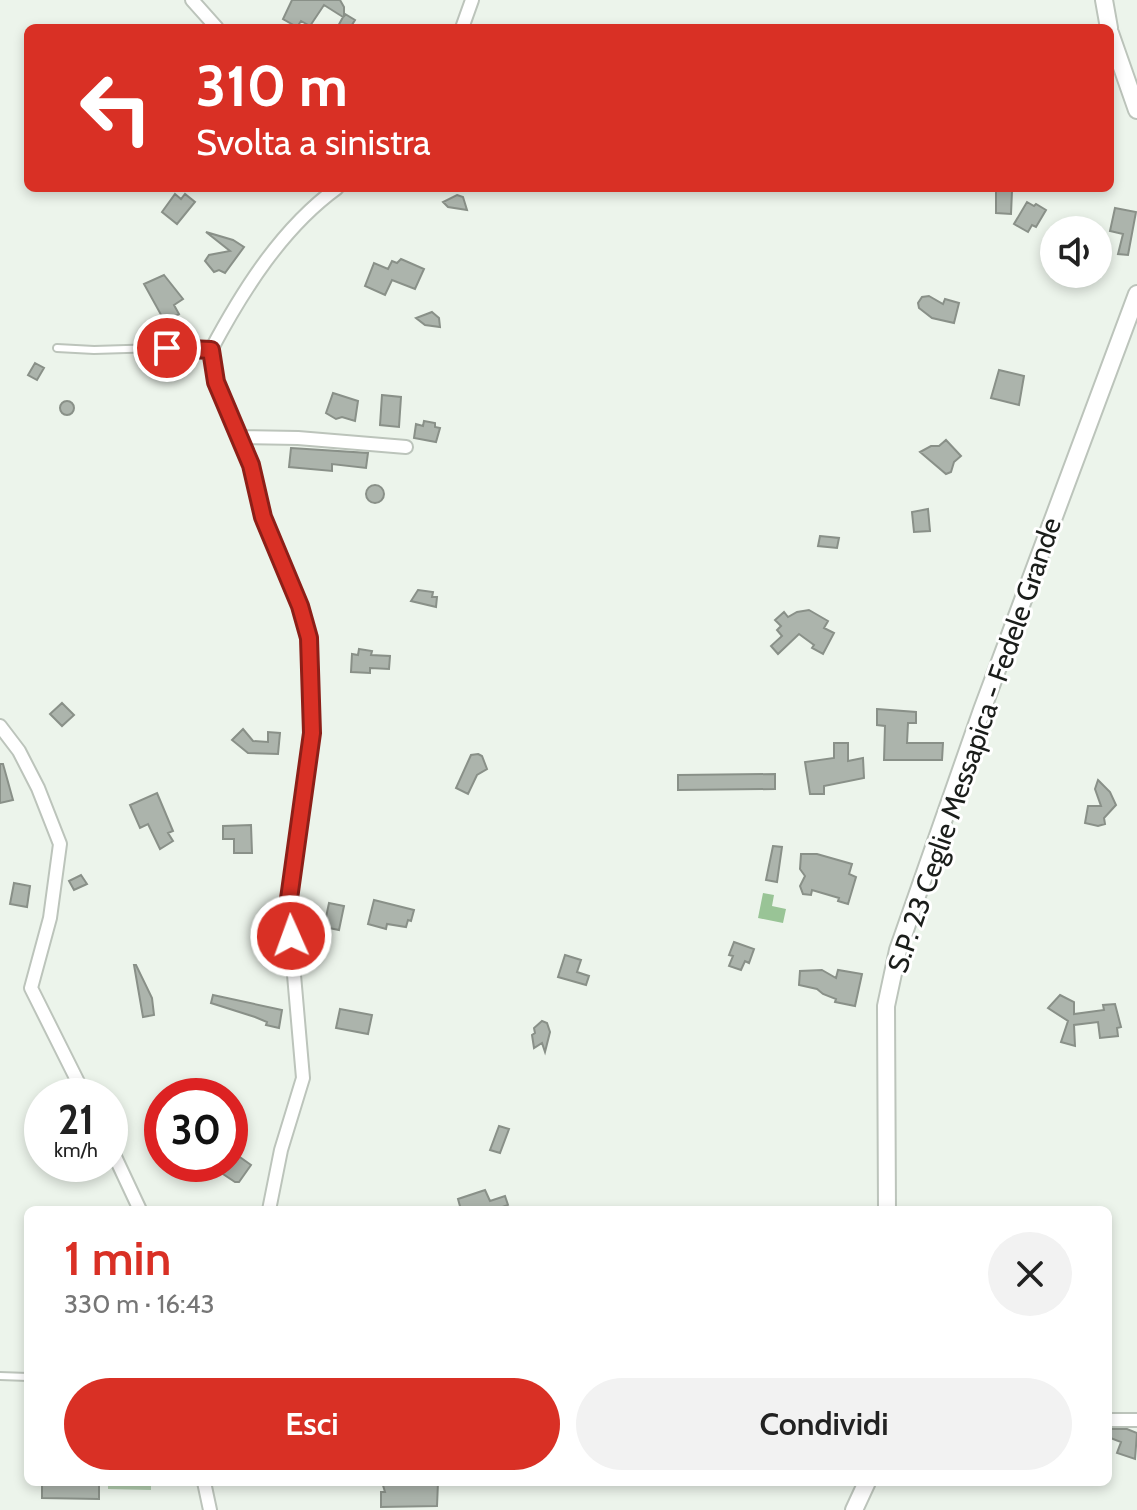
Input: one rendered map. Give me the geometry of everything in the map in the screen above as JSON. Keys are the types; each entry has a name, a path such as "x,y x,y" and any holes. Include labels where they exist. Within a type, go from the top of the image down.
{"street":[{"path":"192,0 213,24"},
{"path":"463,24 472,0"},
{"path":"1104,0 1109,24"},
{"path":"1114,43 1137,110"},
{"path":"270,1206 281,1150 303,1078 288,906 312,733 309,638 300,606 263,517 251,465 216,382 211,350 276,246 332,192"},
{"name":"S.P. 23 Ceglie Messapica - Fedele Grande","path":"887,1206 886,1006 898,950 982,710 1137,294"},
{"path":"239,437 298,438 406,447"},
{"path":"0,726 19,751 38,788 60,844 50,918 31,988 76,1078"},
{"path":"127,1182 138,1206"},
{"path":"1112,1420 1137,1420"},
{"path":"205,1486 210,1510"},
{"path":"854,1510 865,1486"}],"lane":[{"path":"57,348 191,347 211,350"},
{"path":"0,1376 24,1377"}],"shaded area":[{"path":"763,893 774,895 772,906 786,909 783,923 758,918"},
{"path":"108,1486 151,1486 151,1490 108,1489"}],"building":[{"path":"292,0 340,0 344,17 345,14 355,20 352,24 339,24 343,17 324,5 311,24 301,21 292,24 283,19"},
{"path":"996,192 1012,192 1011,214 996,213"},
{"path":"175,194 181,199 185,194 195,202 177,224 162,212"},
{"path":"457,195 463,197 467,210 448,207 443,202"},
{"path":"1027,202 1046,210 1036,227 1032,225 1028,232 1014,224"},
{"path":"1115,208 1136,212 1128,255 1118,254 1123,234 1112,231"},
{"path":"206,232 233,240 244,247 225,273 219,270 214,272 205,261 209,255 230,251"},
{"path":"401,259 424,269 415,289 392,280 385,295 365,286 374,263 388,269 392,261 397,263"},
{"path":"164,275 183,299 174,305 179,314 165,322 144,284"},
{"path":"929,296 943,304 945,299 959,303 954,323 932,318 919,308 922,297"},
{"path":"432,312 439,318 440,327 425,325 416,318"},
{"path":"35,363 44,368 37,380 28,375"},
{"path":"999,370 1024,376 1019,405 991,398"},
{"path":"333,393 358,401 355,421 342,417 336,419 326,413"},
{"path":"382,395 401,397 399,427 380,425"},
{"path":"67,401 74,408 67,415 60,408"},
{"path":"424,421 435,423 435,427 440,428 436,442 414,438 416,424 423,426"},
{"path":"946,440 961,456 954,462 951,472 946,474 920,452 931,446 939,446"},
{"path":"291,448 368,453 366,468 332,464 332,471 289,467"},
{"path":"375,485 384,494 375,503 366,494"},
{"path":"928,509 930,531 914,532 912,512"},
{"path":"820,536 839,538 837,548 818,546"},
{"path":"418,590 433,592 432,597 437,597 436,607 411,601"},
{"path":"809,610 828,621 824,628 834,633 823,654 812,648 814,645 799,634 778,654 771,646 782,636 777,630 781,626 775,620 784,612 788,617"},
{"path":"359,649 372,651 371,655 390,656 389,669 370,668 370,673 351,672 352,654 358,655"},
{"path":"62,703 74,715 62,726 50,714"},
{"path":"877,709 916,712 916,723 908,723 907,743 943,743 942,760 884,760 885,726 877,725"},
{"path":"243,729 253,741 268,742 268,732 280,733 278,754 248,753 232,740"},
{"path":"834,743 848,743 848,761 863,758 864,778 824,786 824,794 810,794 805,762 834,758"},
{"path":"471,755 482,756 487,769 477,775 468,794 456,788"},
{"path":"0,764 3,764 13,800 0,803"},
{"path":"775,774 775,789 678,790 678,775"},
{"path":"1098,780 1110,792 1116,805 1104,818 1105,824 1098,826 1085,823 1088,806 1101,806 1095,789"},
{"path":"157,793 173,831 168,833 173,841 160,849 148,824 140,828 130,805"},
{"path":"251,825 252,853 234,853 234,839 223,839 223,826"},
{"path":"773,846 782,847 777,882 766,880"},
{"path":"801,854 817,854 852,864 849,874 856,877 848,904 812,890 811,895 803,894 800,886 805,876 800,869"},
{"path":"81,875 87,884 74,890 69,881"},
{"path":"14,883 30,886 27,907 10,904"},
{"path":"374,900 414,910 411,921 408,920 406,927 387,924 386,929 368,924"},
{"path":"329,903 344,906 339,930 324,927"},
{"path":"734,942 754,949 749,963 745,961 741,970 729,966"},
{"path":"565,955 581,960 577,972 589,976 586,985 558,977"},
{"path":"134,965 152,998 154,1015 143,1017"},
{"path":"822,970 836,978 838,970 862,974 855,1006 835,1002 836,999 817,989 799,985 800,971"},
{"path":"213,995 282,1010 279,1028 211,1003"},
{"path":"1060,995 1074,1002 1074,1014 1104,1010 1103,1005 1115,1004 1121,1027 1117,1028 1118,1036 1100,1038 1098,1022 1074,1025 1075,1046 1061,1042 1068,1021 1048,1008"},
{"path":"340,1009 372,1015 368,1034 336,1028"},
{"path":"542,1021 547,1023 550,1032 545,1052 542,1043 534,1048 532,1035 534,1028"},
{"path":"499,1126 509,1129 500,1153 490,1150"},
{"path":"485,1190 490,1201 505,1196 508,1205 460,1206 458,1199"},
{"path":"1112,1429 1137,1433 1135,1459 1117,1453 1121,1442 1112,1439"},
{"path":"42,1486 99,1486 99,1499 42,1498"},
{"path":"383,1486 438,1486 437,1506 381,1507 381,1492 385,1492"}],"route":[{"path":"167,348 211,350 216,382 251,465 263,517 300,606 309,638 312,733 288,906 291,936"}]}
